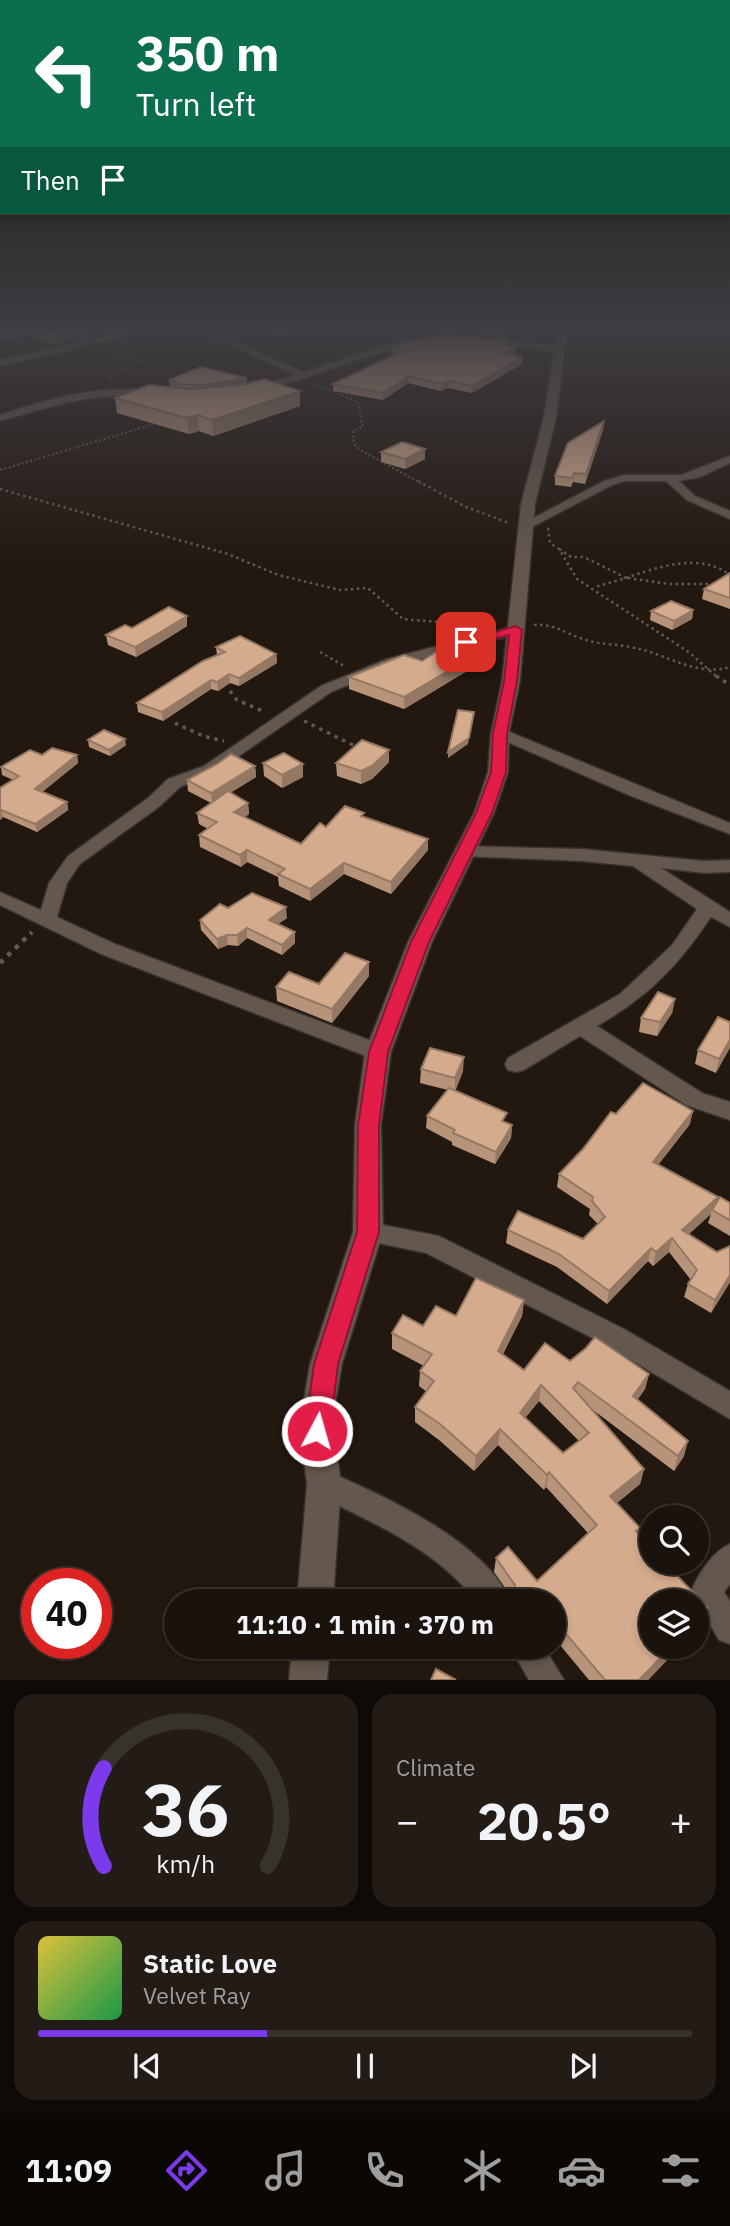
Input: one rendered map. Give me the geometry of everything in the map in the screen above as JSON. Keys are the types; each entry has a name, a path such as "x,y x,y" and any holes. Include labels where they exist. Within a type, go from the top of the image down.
{"street":[{"path":"0,418 25,409"},
{"path":"316,1589 324,1484 317,1431 326,1364 368,1232 368,1125 378,1052 420,942 484,813 498,772 500,733 511,681 531,524 528,504 551,409"},
{"path":"531,524 608,483 624,478 670,479 696,475 730,459"},
{"path":"670,479 691,498 730,515"},
{"path":"47,919 58,883 74,860 154,802 174,783 210,769 326,689 413,656 516,630"},
{"path":"500,733 730,829"},
{"path":"463,852 582,855 704,867 730,866"},
{"path":"635,860 694,895 708,908 730,921"},
{"path":"0,898 108,949 181,979 378,1052"},
{"path":"516,1064 626,999 660,971 679,950 708,908"},
{"path":"579,1025 694,1099 730,1111"},
{"path":"368,1232 430,1243 615,1337 730,1406"},
{"path":"324,1484 398,1520 456,1558 487,1589"},
{"path":"730,1559 706,1592 730,1629"},
{"path":"308,1680 310,1659"},
{"path":"534,1659 548,1680"}],"path":[{"path":"359,409 363,427 353,431 355,444 367,454 466,507 549,530 550,543 571,557 584,557 626,578 669,584 717,583"},
{"path":"0,470 99,439 142,429 164,419"},
{"path":"0,489 228,554 278,575 340,590 368,588 403,619 516,630 541,624 566,629 584,640 641,649 712,672 730,667"},
{"path":"559,549 561,558 576,572 577,579 640,618 730,685"},
{"path":"595,587 652,568 689,564 717,566 730,575 723,579"},
{"path":"320,652 360,676"},
{"path":"230,691 232,697 272,715 360,748"},
{"path":"175,723 202,736 243,744"},
{"path":"0,963 47,919"}],"building":[{"path":"156,409 244,409 212,420 198,415 187,418"},
{"path":"604,421 586,474 574,473 572,478 555,476 568,443"},
{"path":"402,442 425,449 405,459 381,452"},
{"path":"730,573 730,598 704,589"},
{"path":"671,601 693,610 674,621 651,611"},
{"path":"169,607 187,616 135,647 106,635 125,625 132,628"},
{"path":"240,636 276,654 239,678 229,674 217,682 211,680 162,712 137,703 203,661 225,652 216,647"},
{"path":"450,643 478,653 404,697 349,677 404,655 422,661"},
{"path":"458,710 474,712 469,738 448,752"},
{"path":"104,730 125,739 109,750 88,740"},
{"path":"362,740 389,750 372,766 361,771 336,763"},
{"path":"52,748 77,755 35,789 67,802 35,824 0,811 0,788 19,776 1,767 30,750 42,755"},
{"path":"284,753 303,764 282,775 263,763"},
{"path":"231,754 255,766 211,793 187,780 217,764"},
{"path":"228,791 248,803 234,812 301,844 320,823 326,827 345,806 364,813 361,816 428,839 391,882 344,863 310,889 278,874 285,869 247,850 240,855 199,835 217,822 197,813"},
{"path":"252,893 286,907 269,920 295,932 282,945 247,928 237,935 217,939 200,920 220,904 228,908"},
{"path":"345,953 369,962 332,1009 276,987 289,972 319,984"},
{"path":"658,992 675,999 660,1022 641,1018"},
{"path":"718,1017 730,1022 730,1040 719,1059 698,1050"},
{"path":"430,1048 464,1057 455,1078 421,1069"},
{"path":"643,1083 693,1111 653,1162 718,1197 682,1230 717,1252 730,1246 730,1275 715,1300 688,1284 697,1270 672,1238 656,1252 651,1248 609,1291 559,1254 508,1230 518,1211 583,1239 605,1217 592,1201 593,1197 559,1174 583,1149 611,1112 616,1114"},
{"path":"449,1088 507,1113 502,1121 512,1125 496,1152 453,1133 455,1130 427,1116"},
{"path":"720,1197 730,1203 730,1220 712,1210"},
{"path":"476,1278 524,1300 498,1351 524,1370 545,1343 570,1361 595,1337 649,1374 633,1396 688,1441 678,1456 578,1382 573,1388 644,1469 610,1496 639,1527 636,1531 639,1534 639,1575 676,1575 690,1589 639,1589 639,1659 659,1659 639,1680 605,1680 566,1634 566,1589 514,1589 515,1585 496,1558 508,1547 537,1581 597,1525 549,1472 547,1475 500,1429 476,1456 440,1424 415,1407 434,1381 420,1371 432,1354 392,1333 403,1315 423,1326 436,1306 456,1316","holes":["541,1385 589,1433 563,1453 520,1413"]},
{"path":"436,1669 456,1680 431,1680"}],"route":[{"path":"317,1431 326,1364 368,1232 368,1125 378,1052 420,942 484,813 498,772 500,733 511,681 516,630 466,642"}]}
